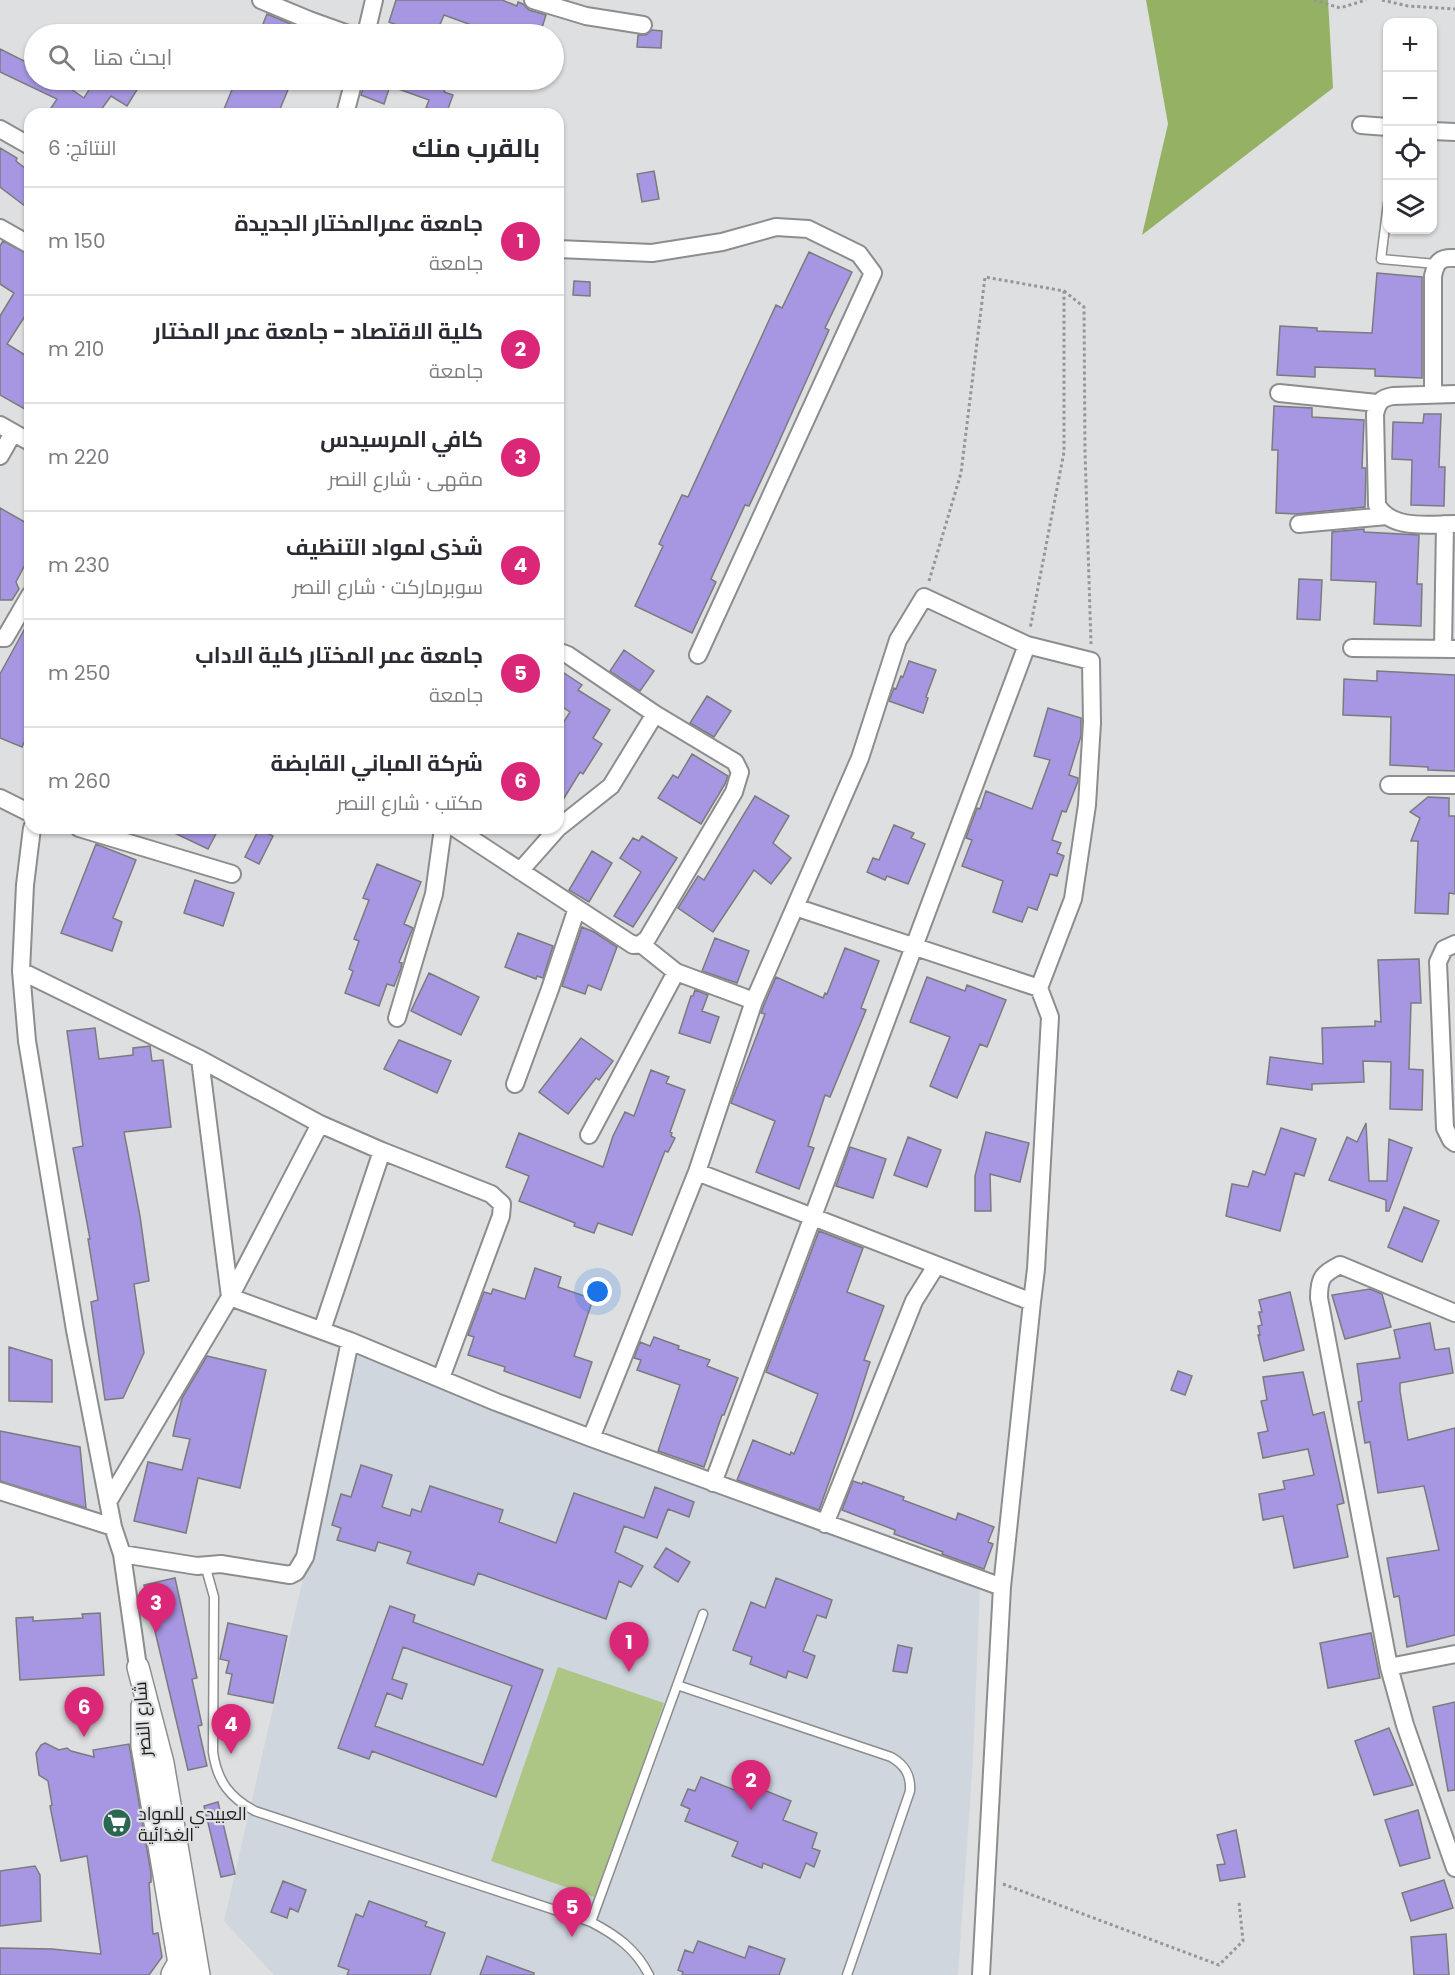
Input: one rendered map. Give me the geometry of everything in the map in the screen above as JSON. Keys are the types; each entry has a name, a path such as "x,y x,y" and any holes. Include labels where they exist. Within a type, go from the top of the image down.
{"street":[{"path":"261,0 318,24"},
{"path":"368,24 374,0"},
{"path":"533,0 586,16 643,25"},
{"path":"347,108 351,90"},
{"path":"1361,125 1383,127"},
{"path":"0,129 24,143"},
{"path":"1437,131 1455,132"},
{"path":"564,249 652,253 722,242 776,227 808,228 859,254 873,273 698,655"},
{"path":"0,228 24,242"},
{"path":"1433,394 1433,276 1436,264 1445,257 1455,258"},
{"path":"1279,393 1377,403 1393,396 1455,394"},
{"path":"1352,648 1449,649 1450,524 1406,524 1381,512 1377,505 1375,414 1377,403"},
{"path":"0,456 7,429 24,439"},
{"path":"1299,524 1387,516"},
{"path":"591,1438 697,1172 754,1001 860,758 898,640 924,597 1027,645 1091,661 1092,723 1086,805 1072,899 1039,988 1050,1017 1036,1269 1002,1587 981,1975"},
{"path":"0,638 5,638 24,605"},
{"path":"714,1483 1027,645"},
{"path":"463,834 633,945 641,944 647,939 734,792 740,772 735,762 655,714 564,654"},
{"path":"564,823 611,786 655,714"},
{"path":"1389,785 1455,785"},
{"path":"0,798 24,810"},
{"path":"31,834 25,885 21,971 27,1041 44,1150 108,1502 122,1554 138,1667"},
{"path":"99,834 232,874"},
{"path":"397,1018 434,894 442,834"},
{"path":"520,871 553,834"},
{"path":"795,907 1039,988"},
{"path":"515,1084 577,908"},
{"path":"641,944 676,972 754,1001"},
{"path":"1455,944 1444,949 1438,962 1445,1128 1455,1143"},
{"path":"21,971 200,1059 320,1124 491,1194 502,1204 501,1216 441,1378"},
{"path":"589,1135 676,972"},
{"path":"200,1059 230,1297"},
{"path":"108,1502 230,1297 320,1124"},
{"path":"322,1330 382,1151"},
{"path":"697,1172 1032,1302"},
{"path":"1455,1313 1340,1265 1326,1272 1319,1283 1318,1298 1389,1666 1405,1725 1455,1868"},
{"path":"825,1524 914,1301 936,1266"},
{"path":"230,1297 322,1330 591,1438 1002,1587"},
{"path":"122,1554 197,1566 221,1564 290,1575 296,1572 305,1557 350,1341"},
{"path":"0,1491 113,1527"},
{"path":"1389,1666 1455,1654"},
{"name":"شارع النصر","path":"138,1667 142,1708 142,1746 183,1973"}],"lane":[{"path":"1384,234 1381,259 1436,264"},
{"path":"207,1564 214,1597 213,1752 215,1767 221,1782 230,1794 255,1811 591,1922 626,1943 643,1963 649,1975"},
{"path":"591,1922 703,1614"},
{"path":"677,1685 891,1757 905,1767 909,1774 910,1791 848,1975"}],"path":[{"path":"1314,0 1340,8 1366,0"},
{"path":"1382,0 1408,6 1455,9"},
{"path":"924,597 961,473 985,277 1064,291 1084,307 1084,452 1091,661"},
{"path":"1027,645 1064,452 1064,291"},
{"path":"987,1878 1219,1965 1243,1941 1239,1902"}],"shaded area":[{"path":"355,1353 980,1587 973,1758 958,1975 274,1975 224,1921"}],"green space":[{"path":"1146,0 1328,0 1333,88 1142,235 1168,124"},
{"path":"558,1667 664,1703 597,1898 491,1861"}],"building":[{"path":"396,0 502,0 517,6 518,2 529,10 546,15 543,24 469,24 444,15 440,24 389,22"},
{"path":"267,14 291,24 263,24"},
{"path":"652,30 662,31 661,48 637,47 638,35 646,35"},
{"path":"0,49 24,61 24,83 0,72"},
{"path":"38,90 72,90 84,98 89,90 137,90 127,106 111,96 102,108 51,108 57,99"},
{"path":"232,90 288,90 280,108 224,108"},
{"path":"363,90 389,90 384,104 361,95"},
{"path":"401,90 445,90 444,92 453,95 448,108 426,108 429,100"},
{"path":"0,148 17,158 16,161 24,167 24,205 0,187"},
{"path":"654,171 659,199 642,202 637,174"},
{"path":"3,241 24,252 24,318 7,344 24,354 24,409 0,395 0,316 14,293 0,284 0,246"},
{"path":"809,252 852,272 825,328 829,330 773,455 749,506 745,505 711,579 716,582 692,633 635,606 663,546 659,544 682,495 688,497 776,305 782,308"},
{"path":"1377,273 1422,277 1422,378 1375,376 1375,369 1315,367 1315,377 1277,375 1280,326 1317,328 1317,331 1372,333"},
{"path":"574,281 590,282 590,296 573,295"},
{"path":"1274,406 1312,408 1312,417 1364,420 1362,468 1366,468 1365,507 1297,514 1276,513 1278,450 1272,450"},
{"path":"1424,414 1441,414 1439,467 1445,467 1444,506 1411,505 1412,460 1392,459 1393,422 1423,423"},
{"path":"0,508 24,522 24,567 16,582 19,589 12,600 0,600"},
{"path":"1364,529 1364,532 1419,535 1417,584 1422,584 1421,626 1374,624 1376,582 1331,580 1332,532"},
{"path":"1299,579 1322,580 1320,620 1297,619"},
{"path":"24,630 24,742 22,747 0,738 0,674"},
{"path":"624,650 654,671 640,691 610,671"},
{"path":"909,661 936,670 923,713 889,701"},
{"path":"1377,671 1455,675 1455,771 1390,765 1391,717 1343,715 1344,679 1377,681"},
{"path":"564,673 582,685 578,690 610,710 593,738 602,744 583,774 580,772 564,798 564,722 570,712 564,708"},
{"path":"707,696 731,711 714,737 690,723"},
{"path":"1048,708 1081,718 1081,736 1069,775 1078,778 1078,781 1066,812 1062,811 1052,840 1061,843 1057,853 1064,856 1057,876 1050,874 1037,910 1028,907 1022,922 993,912 1003,881 962,866 972,840 966,838 986,791 1032,809 1050,760 1034,756"},
{"path":"692,754 728,776 701,824 658,798 673,775 678,778"},
{"path":"755,796 789,816 773,843 791,858 771,884 754,870 713,932 678,908 698,876 704,880"},
{"path":"1428,797 1449,798 1449,816 1455,816 1455,894 1449,893 1448,914 1415,913 1418,841 1411,841 1420,818 1410,812"},
{"path":"894,825 914,833 911,838 925,844 908,884 887,876 885,880 867,872 873,858 879,860"},
{"path":"177,834 216,834 208,849"},
{"path":"256,834 273,836 259,864 245,857"},
{"path":"642,836 677,858 633,927 614,916 641,872 620,858 633,838 639,841"},
{"path":"96,844 136,860 113,918 122,922 112,951 61,933"},
{"path":"592,851 612,863 589,902 569,890"},
{"path":"377,864 421,882 404,924 413,928 399,962 402,963 401,968 394,986 387,984 379,1006 345,993 353,971 349,969 359,941 354,939 369,900 363,898"},
{"path":"195,880 234,893 223,926 184,913"},
{"path":"582,927 617,947 601,990 588,985 585,994 562,986"},
{"path":"518,933 553,946 543,978 537,976 536,979 505,967"},
{"path":"715,938 749,951 737,983 702,971"},
{"path":"845,948 879,961 861,1008 866,1010 830,1097 825,1095 808,1146 814,1148 799,1189 756,1172 775,1121 731,1103 765,1014 761,1013 776,977 823,998 825,993 827,994"},
{"path":"1419,959 1421,1003 1411,1003 1409,1069 1423,1070 1422,1110 1390,1109 1391,1062 1363,1061 1364,1082 1312,1084 1312,1090 1267,1084 1270,1057 1323,1064 1322,1028 1375,1026 1375,1021 1381,1022 1378,960"},
{"path":"429,973 479,997 461,1035 411,1011"},
{"path":"927,977 965,991 967,985 1006,1000 987,1047 980,1044 957,1098 930,1086 950,1037 910,1022"},
{"path":"695,990 708,995 702,1011 719,1017 710,1043 679,1033"},
{"path":"95,1028 99,1059 133,1055 133,1048 150,1046 152,1061 163,1060 171,1127 124,1132 140,1216 149,1281 134,1284 144,1353 123,1398 105,1400 91,1302 98,1300 88,1239 90,1239 73,1148 83,1146 67,1031"},
{"path":"581,1038 613,1061 599,1080 596,1078 568,1114 539,1092"},
{"path":"399,1040 451,1061 437,1093 384,1069"},
{"path":"651,1070 669,1077 666,1083 685,1090 670,1132 675,1138 668,1152 665,1151 632,1235 598,1223 594,1233 519,1201 529,1176 506,1167 519,1133 603,1167 613,1136 625,1112 634,1116"},
{"path":"1366,1123 1369,1181 1387,1181 1389,1139 1412,1148 1389,1211 1386,1211 1386,1200 1329,1180 1347,1137 1357,1142"},
{"path":"1281,1128 1316,1139 1304,1176 1295,1173 1280,1231 1226,1216 1232,1184 1248,1187 1253,1171 1265,1175"},
{"path":"986,1132 1029,1143 1020,1182 990,1174 991,1211 975,1211 975,1176"},
{"path":"908,1137 941,1150 927,1187 894,1175"},
{"path":"850,1147 886,1159 873,1198 836,1186"},
{"path":"1404,1207 1439,1221 1422,1262 1388,1247"},
{"path":"819,1231 863,1248 847,1292 884,1306 864,1360 870,1362 819,1510 737,1480 753,1440 790,1455 791,1452 794,1454 818,1394 766,1372"},
{"path":"535,1268 561,1277 558,1287 593,1299 574,1356 592,1362 580,1398 504,1371 505,1367 468,1355 474,1337 468,1335 484,1292 491,1294 493,1289 525,1299"},
{"path":"1370,1289 1382,1294 1391,1327 1345,1339 1332,1295"},
{"path":"1290,1292 1304,1350 1264,1361 1258,1335 1260,1335 1258,1326 1262,1325 1259,1300"},
{"path":"1430,1323 1435,1350 1449,1348 1453,1373 1400,1383 1400,1391 1408,1440 1455,1428 1455,1635 1407,1647 1399,1596 1394,1597 1387,1558 1439,1550 1424,1486 1378,1493 1370,1442 1365,1443 1358,1402 1362,1401 1357,1364 1400,1358 1394,1330"},
{"path":"654,1337 679,1346 678,1349 710,1360 707,1366 738,1378 704,1467 658,1451 680,1385 637,1370 641,1360 634,1358 640,1342 650,1346"},
{"path":"9,1347 52,1360 52,1402 9,1401"},
{"path":"207,1356 266,1370 240,1488 198,1478 186,1533 134,1521 148,1462 182,1470 190,1439 173,1436 175,1426 182,1398"},
{"path":"1178,1371 1192,1376 1185,1395 1171,1390"},
{"path":"1303,1372 1313,1415 1324,1412 1344,1503 1337,1505 1348,1557 1294,1568 1283,1516 1263,1520 1259,1494 1285,1489 1283,1481 1314,1475 1308,1449 1263,1458 1258,1433 1268,1431 1261,1401 1267,1400 1263,1377"},
{"path":"0,1431 80,1447 86,1508 0,1481"},
{"path":"361,1465 392,1475 382,1507 410,1516 412,1509 421,1512 430,1486 503,1510 499,1522 556,1543 574,1493 644,1518 655,1487 694,1502 689,1517 668,1509 657,1538 624,1526 615,1552 643,1566 631,1587 619,1581 606,1619 478,1573 474,1585 407,1563 411,1552 378,1542 375,1551 337,1540 341,1528 332,1525 341,1494 351,1497"},
{"path":"853,1481 862,1484 863,1482 904,1497 903,1500 956,1520 958,1513 994,1527 988,1542 993,1544 984,1569 942,1554 943,1552 894,1534 895,1530 842,1510"},
{"path":"666,1548 690,1562 678,1582 654,1567"},
{"path":"175,1578 197,1678 192,1679 202,1725 198,1726 207,1766 188,1770 144,1585"},
{"path":"776,1578 832,1600 826,1618 817,1615 803,1651 815,1656 807,1678 788,1671 786,1678 750,1664 752,1657 733,1650 751,1602 765,1608"},
{"path":"390,1606 415,1615 413,1622 543,1670 496,1797 372,1751 369,1759 338,1748","holes":["403,1647 512,1686 483,1765 375,1726 387,1693 402,1699 407,1684 392,1679"]},
{"path":"100,1613 104,1675 20,1680 16,1618 33,1617 33,1621 83,1618 82,1614"},
{"path":"228,1623 287,1636 273,1703 228,1694 232,1674 226,1673 229,1661 220,1659"},
{"path":"1371,1633 1380,1678 1328,1688 1320,1643"},
{"path":"898,1645 912,1648 907,1673 893,1671"},
{"path":"1455,1702 1455,1790 1448,1791 1433,1707"},
{"path":"1389,1728 1413,1785 1374,1795 1355,1741"},
{"path":"45,1743 59,1750 67,1748 94,1757 93,1750 129,1744 151,1873 149,1883 153,1934 158,1933 162,1957 149,1975 0,1975 0,1948 52,1949 101,1954 87,1856 61,1861 50,1806 52,1805 48,1781 39,1775 36,1753"},
{"path":"701,1777 750,1796 754,1786 791,1801 783,1820 817,1833 812,1848 820,1851 814,1867 806,1863 800,1878 763,1863 762,1868 732,1856 738,1842 685,1821 690,1809 681,1805 688,1789 695,1791"},
{"path":"218,1802 235,1874 221,1877 204,1806"},
{"path":"1418,1810 1430,1858 1400,1866 1385,1820"},
{"path":"1236,1830 1245,1877 1220,1881 1217,1865 1225,1864 1217,1835"},
{"path":"35,1866 40,1875 41,1921 0,1926 0,1871"},
{"path":"1444,1880 1453,1908 1411,1921 1402,1893"},
{"path":"283,1881 306,1890 298,1912 290,1908 287,1918 271,1912"},
{"path":"369,1901 427,1922 425,1926 445,1933 430,1975 347,1975 349,1970 338,1966 356,1914 363,1917"},
{"path":"1446,1934 1449,1975 1414,1975 1411,1937"},
{"path":"698,1941 745,1958 749,1946 785,1959 779,1975 682,1975 683,1972 678,1970 685,1950 693,1953"},
{"path":"487,1956 534,1973 534,1975 480,1975"}],"place":[{"name":"كافي المرسيدس","path":"156,1633"},
{"name":"جامعة عمرالمختار الجديدة","path":"629,1672"},
{"name":"شركة المباني القابضة","path":"84,1737"},
{"name":"شذى لمواد التنظيف","path":"231,1754"},
{"name":"كلية الاقتصاد - جامعة عمر المختار","path":"751,1810"},
{"name":"العبيدي للمواد الغذائية","path":"117,1823"},
{"name":"جامعة عمر المختار كلية الاداب","path":"572,1937"}]}
